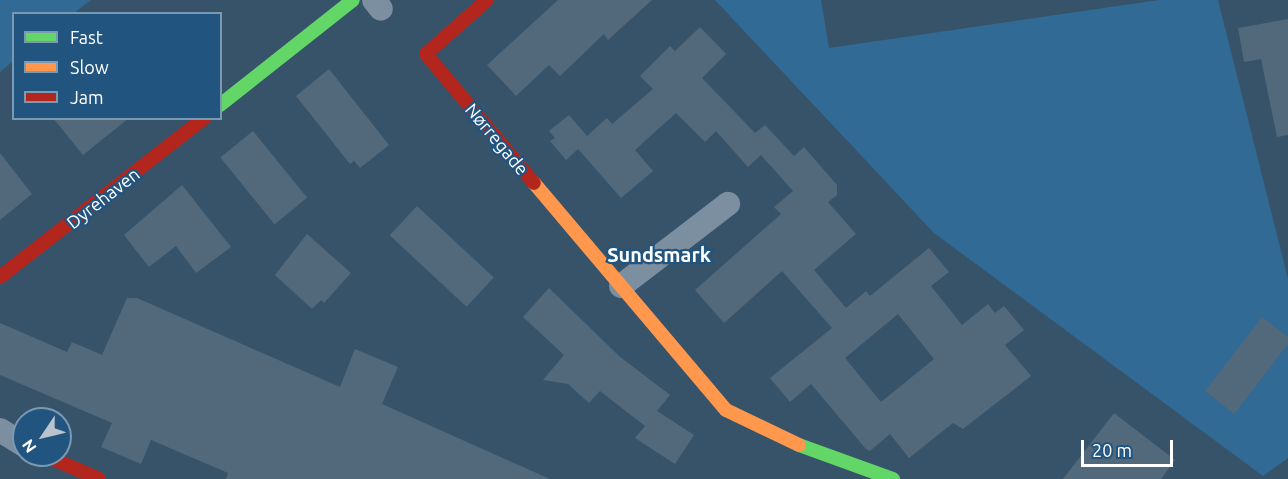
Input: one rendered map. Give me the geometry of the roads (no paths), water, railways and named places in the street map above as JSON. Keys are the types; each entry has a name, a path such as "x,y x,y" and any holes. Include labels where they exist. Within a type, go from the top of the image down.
{"street":[{"path":"222,103 353,0"},
{"name":"Nørregade","path":"487,0 426,54 726,410 802,446 893,479"},
{"name":"Dyrehaven","path":"0,277 201,120"},
{"path":"621,286 728,204"},
{"path":"72,467 99,479"}],"district":[{"name":"Sundsmark","path":"659,254"}]}
